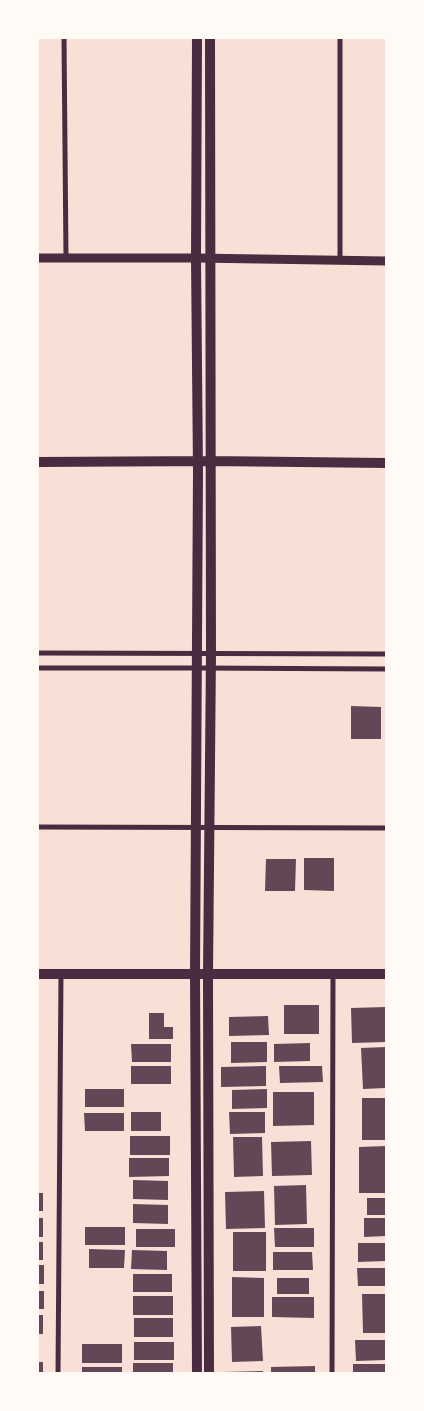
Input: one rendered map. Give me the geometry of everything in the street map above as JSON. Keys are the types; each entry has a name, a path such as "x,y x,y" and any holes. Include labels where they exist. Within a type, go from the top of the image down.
{"main road":[{"path":"196,1374 197,38"},
{"path":"209,1374 210,38"},
{"path":"38,462 386,463"},
{"path":"38,974 386,974"}],"street":[{"path":"64,38 66,258"},
{"path":"340,38 340,260"},
{"path":"38,258 386,261"},
{"path":"38,653 386,654"},
{"path":"38,668 386,669"},
{"path":"38,828 386,828"},
{"path":"58,1374 61,974"},
{"path":"332,1374 333,974"}],"building":[{"path":"351,706 381,707 381,739 351,739"},
{"path":"304,858 334,858 334,891 304,890"},
{"path":"266,859 296,859 295,891 265,891"},
{"path":"284,1005 319,1005 319,1034 284,1034"},
{"path":"386,1007 386,1042 352,1043 351,1008"},
{"path":"149,1013 164,1013 164,1027 173,1027 173,1039 149,1039"},
{"path":"268,1016 269,1035 229,1036 229,1017"},
{"path":"231,1042 267,1042 267,1062 231,1063"},
{"path":"310,1043 310,1061 274,1062 274,1044"},
{"path":"131,1044 171,1044 171,1062 132,1062"},
{"path":"386,1047 386,1088 363,1089 361,1048"},
{"path":"131,1066 171,1066 171,1084 131,1084"},
{"path":"266,1066 266,1086 221,1087 221,1067"},
{"path":"279,1066 322,1066 323,1082 280,1083"},
{"path":"85,1089 124,1089 124,1107 85,1107"},
{"path":"267,1089 267,1108 232,1109 232,1090"},
{"path":"273,1092 314,1092 314,1125 273,1126"},
{"path":"362,1098 386,1098 386,1140 362,1140"},
{"path":"131,1112 161,1112 161,1131 131,1131"},
{"path":"229,1112 265,1112 265,1133 230,1134"},
{"path":"84,1113 124,1113 124,1131 85,1131"},
{"path":"130,1136 170,1136 170,1155 130,1155"},
{"path":"233,1137 262,1137 263,1176 234,1177"},
{"path":"311,1141 312,1175 272,1176 271,1142"},
{"path":"386,1146 386,1193 359,1193 359,1147"},
{"path":"129,1158 169,1158 169,1176 129,1177"},
{"path":"133,1180 168,1181 168,1200 133,1199"},
{"path":"306,1185 307,1224 275,1225 274,1186"},
{"path":"264,1191 265,1228 226,1229 225,1192"},
{"path":"38,1193 43,1193 43,1211 38,1211"},
{"path":"367,1198 386,1198 386,1215 367,1215"},
{"path":"133,1204 168,1205 168,1224 133,1223"},
{"path":"38,1218 43,1218 43,1237 38,1237"},
{"path":"364,1218 386,1218 386,1236 364,1237"},
{"path":"85,1227 125,1227 125,1245 85,1245"},
{"path":"274,1228 314,1228 314,1247 275,1247"},
{"path":"136,1229 175,1229 175,1247 136,1247"},
{"path":"233,1232 266,1232 266,1271 233,1271"},
{"path":"38,1242 43,1242 43,1260 38,1260"},
{"path":"358,1243 386,1243 386,1261 358,1262"},
{"path":"89,1249 125,1250 124,1268 89,1268"},
{"path":"132,1250 167,1251 167,1270 131,1269"},
{"path":"273,1252 312,1252 313,1270 273,1270"},
{"path":"38,1265 44,1265 44,1284 38,1284"},
{"path":"357,1268 386,1268 386,1286 358,1286"},
{"path":"133,1274 172,1274 172,1292 133,1292"},
{"path":"232,1277 264,1278 264,1317 232,1317"},
{"path":"277,1278 309,1278 309,1294 277,1294"},
{"path":"38,1291 44,1291 44,1309 38,1309"},
{"path":"362,1294 386,1294 386,1333 363,1333"},
{"path":"133,1296 173,1296 173,1315 133,1315"},
{"path":"272,1297 314,1297 314,1318 272,1317"},
{"path":"38,1315 43,1315 43,1334 38,1334"},
{"path":"134,1318 173,1318 173,1337 134,1337"},
{"path":"261,1326 263,1361 232,1362 231,1327"},
{"path":"355,1340 386,1340 386,1360 356,1361"},
{"path":"134,1342 174,1342 174,1360 134,1360"},
{"path":"82,1344 122,1344 122,1363 82,1363"},
{"path":"38,1362 43,1362 43,1374 38,1374"},
{"path":"133,1363 173,1363 173,1374 133,1374"},
{"path":"353,1364 386,1364 386,1374 353,1374"},
{"path":"315,1366 315,1374 271,1374 271,1367"},
{"path":"82,1367 122,1367 122,1374 82,1374"},
{"path":"263,1371 263,1374 223,1374 223,1372"}]}
